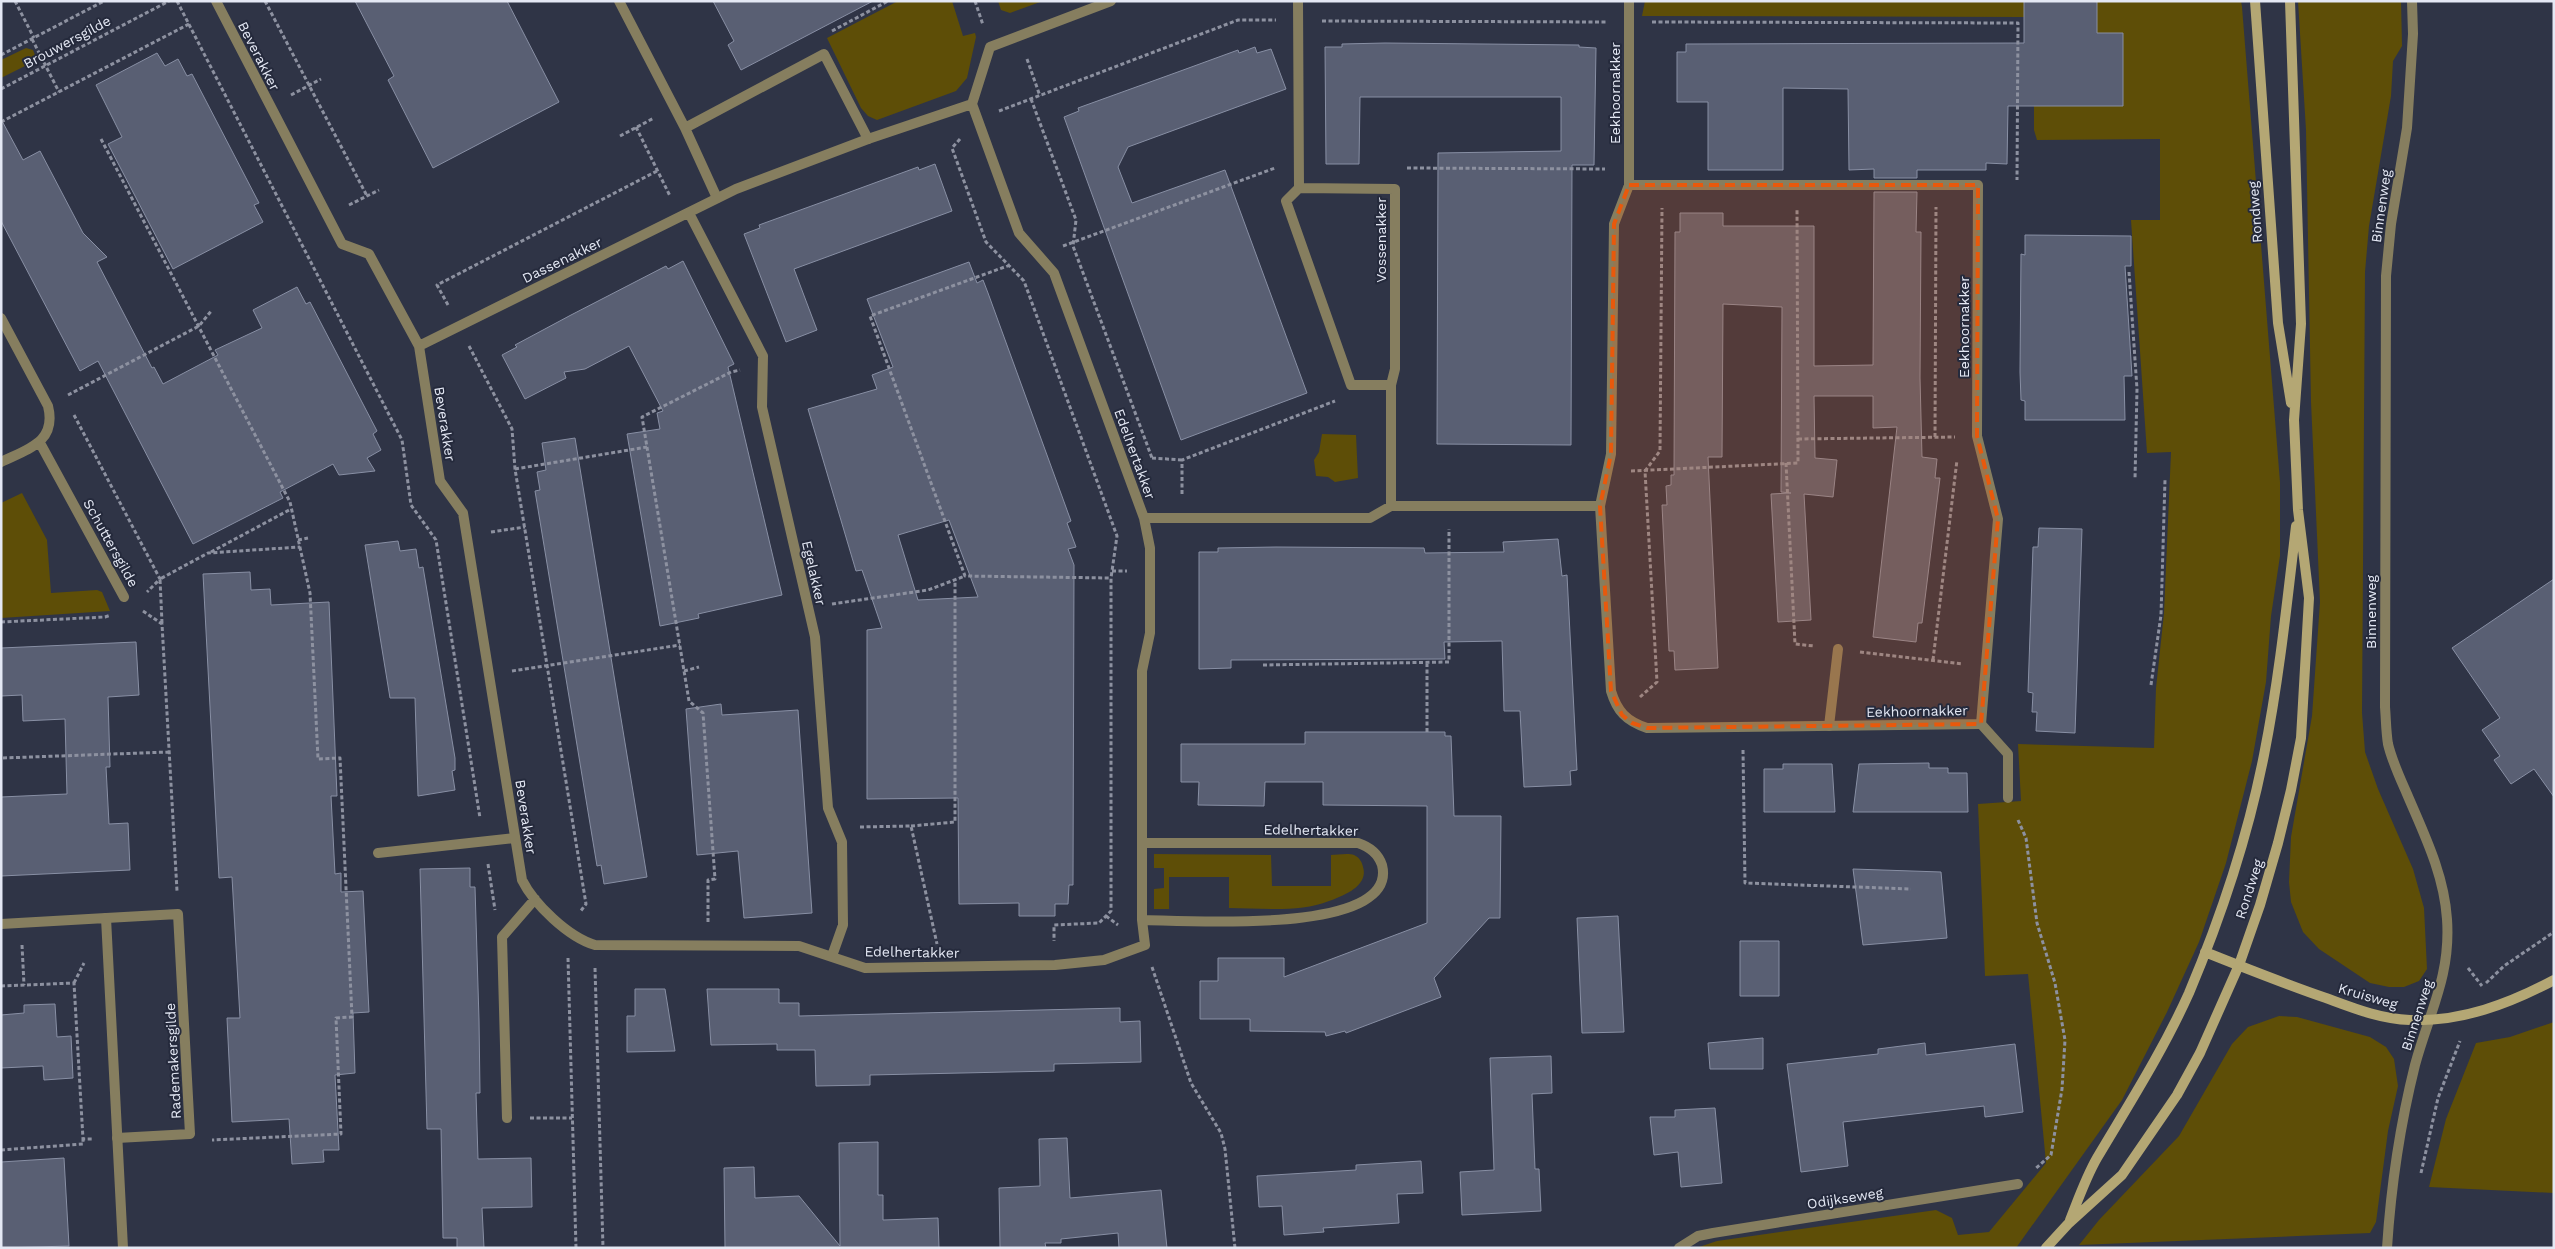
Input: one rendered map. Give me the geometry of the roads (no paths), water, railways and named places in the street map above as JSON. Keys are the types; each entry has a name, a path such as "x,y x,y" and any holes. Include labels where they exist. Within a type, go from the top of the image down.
{"main road":[{"name":"Rondweg","path":"2046,1248 2068,1224 2122,1175 2154,1132 2200,1053 2238,965 2278,843 2301,738 2309,598 2298,510 2294,420 2278,323 2254,1"},
{"name":"Rondweg","path":"2290,1 2302,324 2294,420"},
{"name":"Rondweg","path":"2068,1224 2096,1160 2121,1120 2169,1034 2206,952 2251,813 2264,756 2280,662 2298,510"},
{"name":"Kruisweg","path":"2206,952 2368,1014 2408,1020 2431,1020 2470,1015 2524,996 2554,980"}],"street":[{"name":"Beverakker","path":"216,1 342,244 368,254 418,346 440,481 463,513 522,880 534,899 567,930 579,940 594,945"},
{"path":"619,1 685,128 717,198"},
{"path":"972,104 990,47 1111,1"},
{"path":"1298,1 1300,188 1286,201 1351,385 1391,386"},
{"name":"Eekhoornakker","path":"1628,1 1629,185 1614,224 1611,454 1600,506 1611,690 1615,703 1622,715 1632,723 1646,728 1982,724 1998,519 1977,436 1978,185 1629,185"},
{"name":"Binnenweg","path":"2387,1248 2392,1191 2404,1120 2416,1063 2444,978 2447,946 2443,890 2433,856 2388,744 2385,707 2386,276 2391,224 2407,128 2412,1"},
{"path":"685,128 824,54 868,139"},
{"name":"Edelhertakker","path":"594,945 799,946 865,968 1055,965 1104,960 1145,945 1142,920 1142,671 1150,633 1150,548 1144,518 1054,273 1019,233 972,104"},
{"name":"Dassenakker","path":"418,346 717,198 868,139 972,104"},
{"name":"Vossenakker","path":"1300,188 1395,189 1395,369 1391,386 1391,506"},
{"name":"Egelakker","path":"684,215 763,356 762,407 816,647 828,808 842,842 843,925 832,956"},
{"path":"1,318 48,406 50,426 40,443 1,462"},
{"name":"Schuttersgilde","path":"40,443 124,597"},
{"path":"1144,518 1370,518 1391,506 1600,506"},
{"path":"1828,726 1838,649"},
{"path":"1982,724 2008,754 2008,798"},
{"path":"378,853 515,838"},
{"name":"Edelhertakker","path":"1142,843 1358,843 1368,846 1375,852 1382,869 1382,880 1368,896 1351,907 1317,917 1256,921 1142,920"},
{"path":"507,1118 502,937 534,899"},
{"name":"Rademakersgilde","path":"106,918 178,914 190,1134 117,1138"},
{"path":"1,924 106,918 123,1248"},
{"name":"Odijkseweg","path":"1679,1248 1698,1236 1713,1233 2018,1184"}]}
